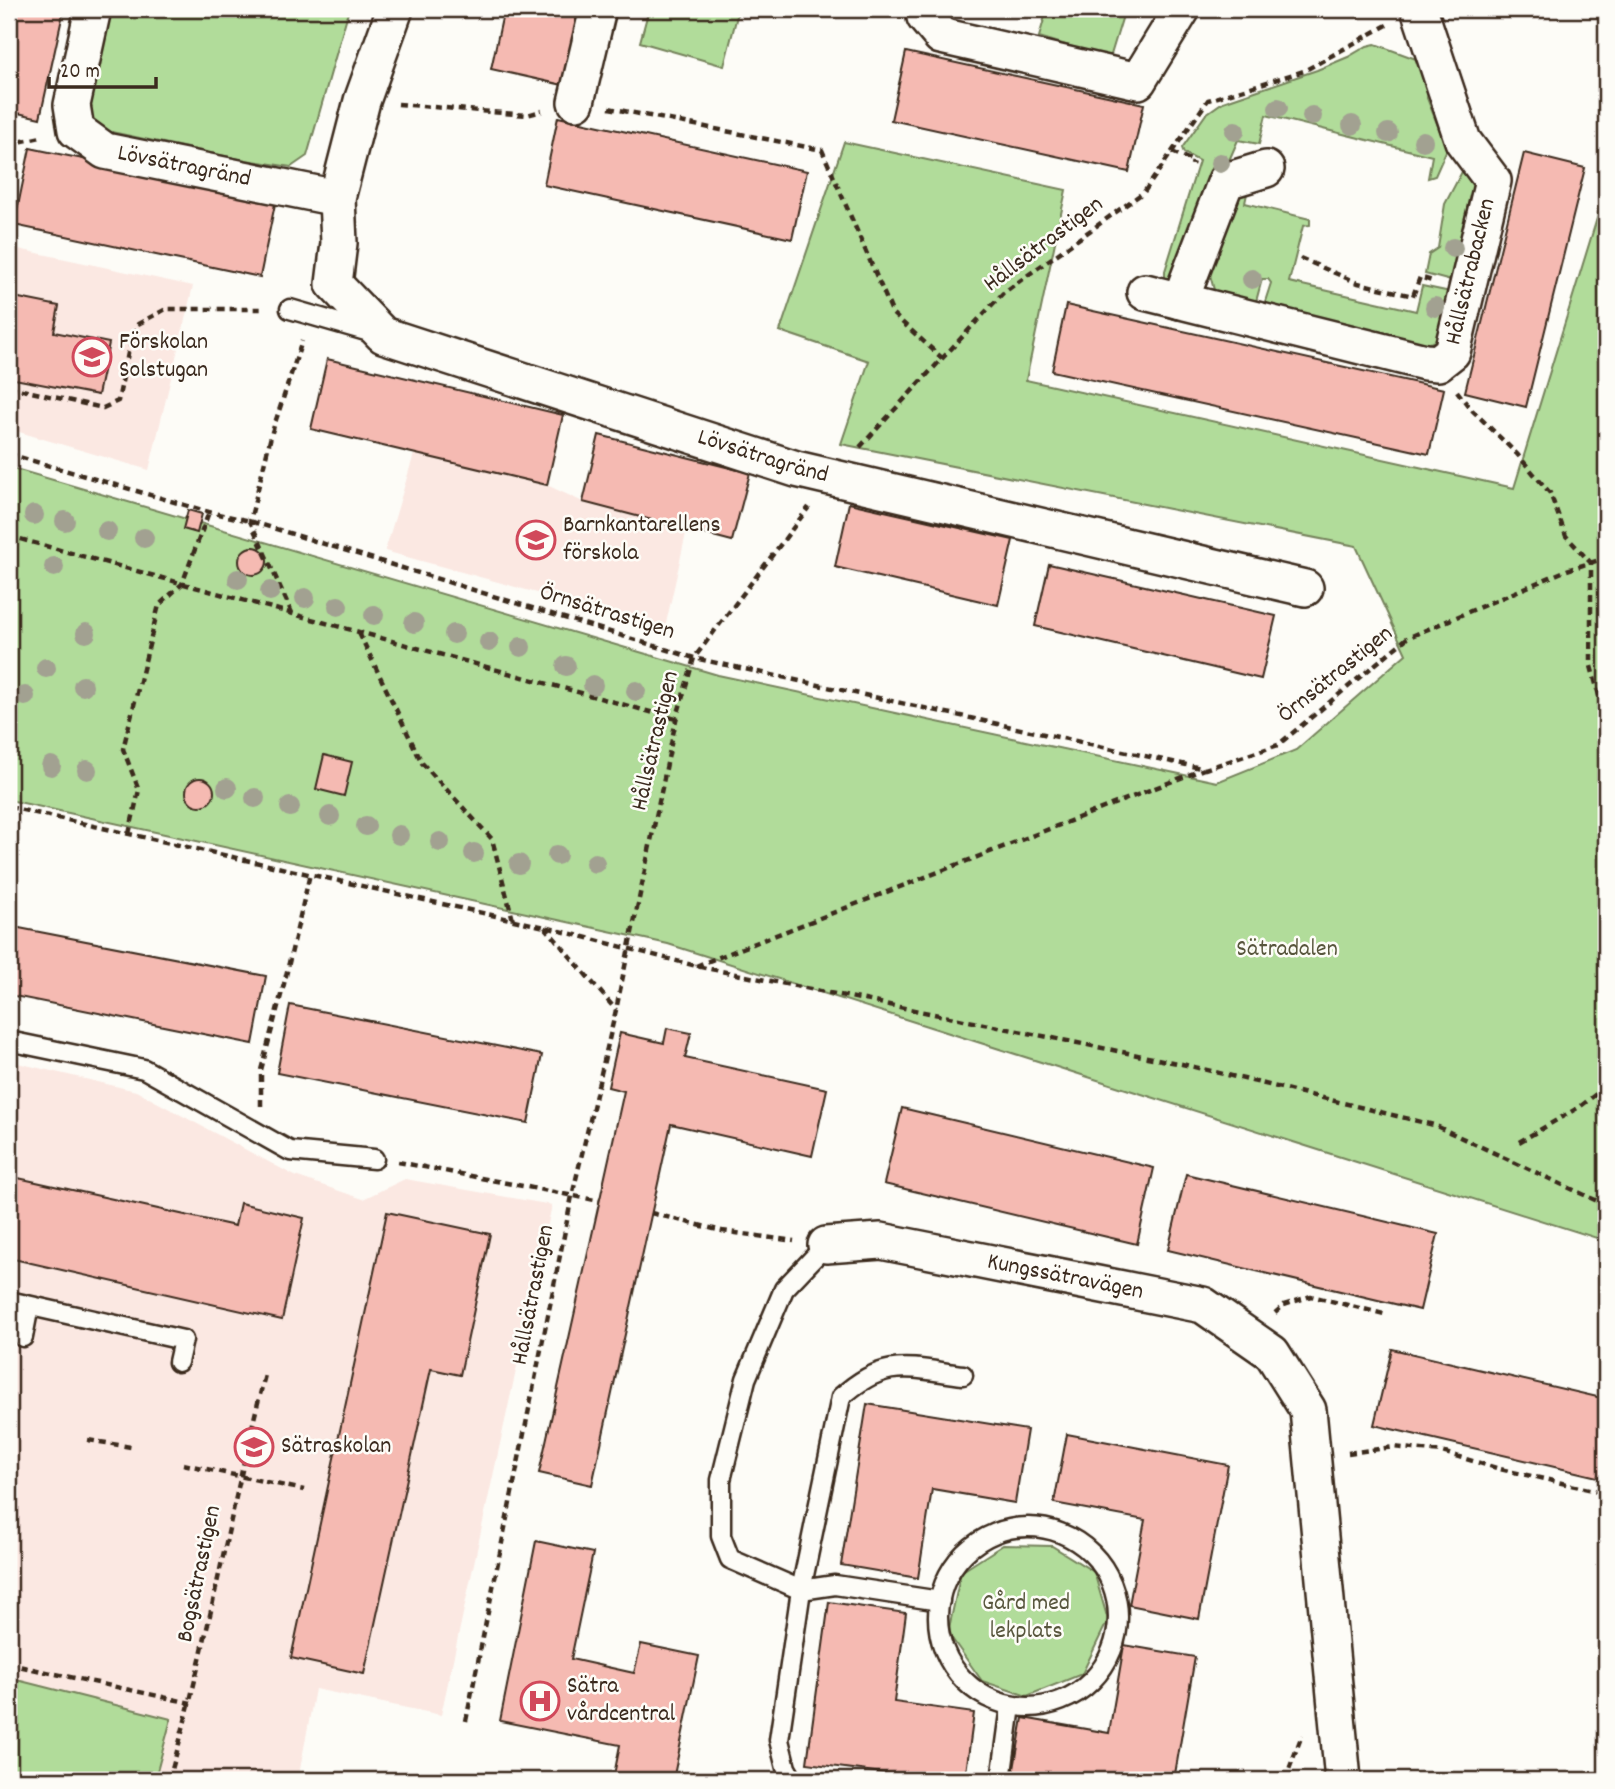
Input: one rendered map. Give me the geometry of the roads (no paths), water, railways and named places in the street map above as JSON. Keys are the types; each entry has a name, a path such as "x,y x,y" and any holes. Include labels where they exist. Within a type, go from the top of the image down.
{"street":[{"name":"Lövsätragränd","path":"93,9 72,105 76,130 105,151 337,198"},
{"name":"Lövsätragränd","path":"395,9 362,101 337,198 339,243 334,284 383,335 796,469 1305,588"},
{"path":"576,102 598,9"},
{"path":"926,9 925,17 941,36 1138,81 1182,9"},
{"name":"Hållsätrabacken","path":"1145,292 1425,362 1438,363 1452,352 1493,181 1463,141 1405,15"},
{"path":"1180,300 1226,181 1266,169"},
{"name":"Kungssätravägen","path":"826,1245 881,1241 1203,1306 1272,1353 1308,1409 1343,1780"}],"lane":[{"path":"290,309 383,335"},
{"path":"9,1041 144,1069 290,1151 374,1160"},
{"path":"826,1245 784,1289 746,1379 720,1480 721,1535 730,1559 801,1590 835,1586 940,1601"},
{"path":"9,1301 183,1340 178,1362"},
{"path":"23,1337 29,1306"},
{"path":"793,1780 786,1769 779,1740 801,1590 841,1397 858,1382 878,1371 899,1367 963,1375"},
{"path":"1027,1526 1063,1533 1095,1555 1114,1587 1119,1624 1108,1661 1084,1690 1049,1706 1011,1706 977,1692 951,1664 938,1629 940,1601 941,1591 959,1557 990,1535 1027,1526"},
{"path":"1001,1780 1011,1706"}],"place":[{"name":"Förskolan Solstugan","path":"92,357"},
{"name":"Barnkantarellens förskola","path":"536,540"},
{"name":"Sätraskolan","path":"254,1447"},
{"name":"Sätra vårdcentral","path":"540,1701"}],"park label":[{"name":"Sätradalen","path":"1287,950"},
{"name":"Gård med lekplats","path":"1026,1618"}]}
